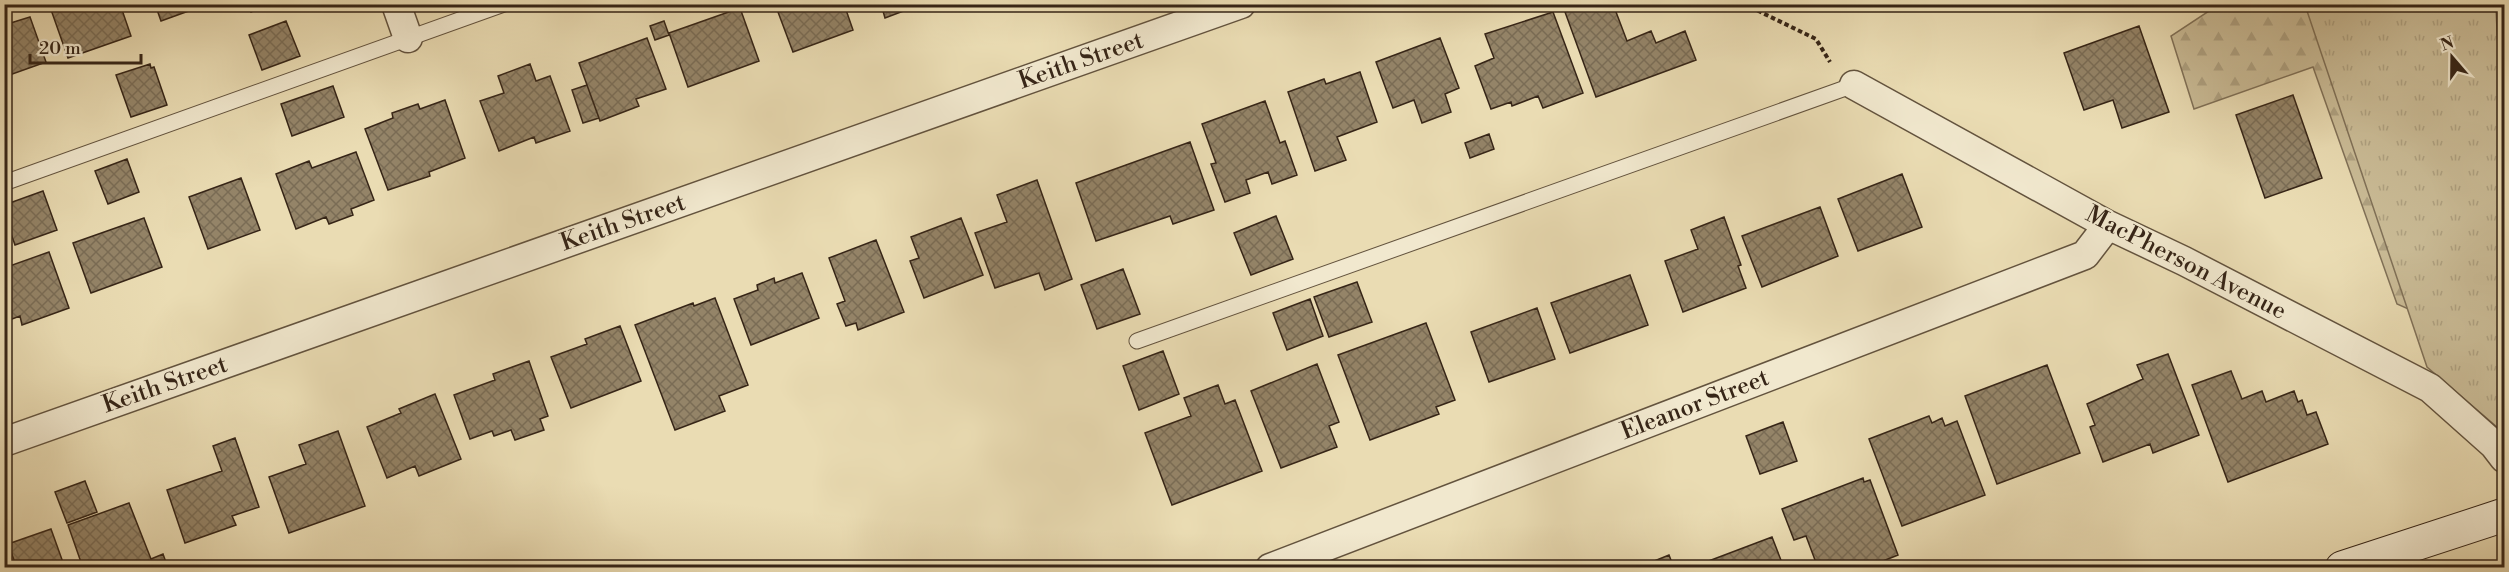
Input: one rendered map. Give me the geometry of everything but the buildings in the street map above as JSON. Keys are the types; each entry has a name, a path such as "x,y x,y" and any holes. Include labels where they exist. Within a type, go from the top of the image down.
{"street":[{"path":"396,4 408,39"},
{"name":"Keith Street","path":"4,442 1241,4"},
{"name":"MacPherson Avenue","path":"1854,85 2108,225 2184,261 2430,388 2494,445 2505,458"},
{"name":"Eleanor Street","path":"1270,567 2085,255 2108,225"},
{"path":"2342,567 2505,515"}],"lane":[{"path":"4,183 504,4"},
{"path":"1137,342 1854,85"}],"path":[{"path":"1744,4 1816,39 1828,58"}],"green space":[{"path":"2218,5 2504,5 2481,341 2397,304 2313,67 2194,109 2171,36"},
{"path":"2305,5 2504,5 2504,433 2427,367"}],"waterway":[{"path":"2500,4 2504,85"}]}
